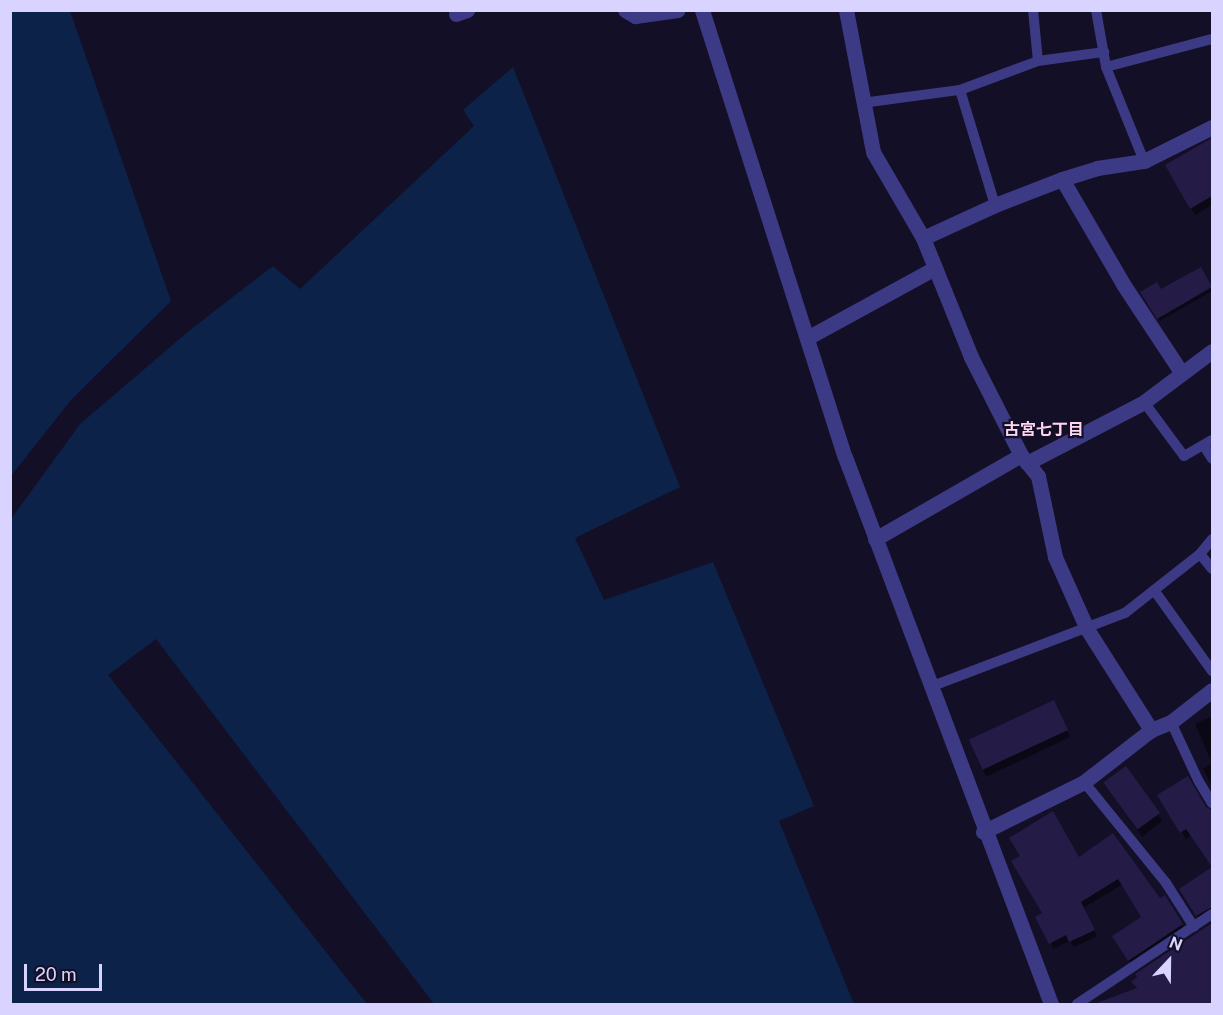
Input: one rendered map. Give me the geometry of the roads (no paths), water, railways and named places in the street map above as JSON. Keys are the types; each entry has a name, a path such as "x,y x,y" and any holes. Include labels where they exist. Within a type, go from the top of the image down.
{"street":[{"path":"625,10 635,16 678,10"},
{"path":"702,10 845,457 984,832 1051,1005"},
{"path":"846,10 862,104 873,152 923,238 971,357 1024,459 1038,476 1055,557 1087,629 1151,730"},
{"path":"923,238 995,205 1062,179 1097,168 1144,161 1212,127"},
{"path":"1062,179 1123,284 1181,372"},
{"path":"807,338 935,268"},
{"path":"875,539 1024,459 1144,402 1212,351"},
{"path":"984,832 1084,782 1151,730 1171,722 1212,690"}],"lane":[{"path":"1033,10 1038,61"},
{"path":"1096,10 1106,67 1144,161"},
{"path":"1106,67 1212,39"},
{"path":"862,104 960,90 1038,61 1104,52"},
{"path":"960,90 995,205"},
{"path":"1144,402 1184,456 1208,443 1212,459"},
{"path":"930,687 1125,613 1200,554 1212,539"},
{"path":"1200,554 1212,568"},
{"path":"1154,590 1212,671"},
{"path":"1171,722 1198,780 1212,803"},
{"path":"1084,782 1166,883 1194,927"},
{"path":"1077,1005 1212,914"}],"water":[{"path":"11,10 70,11 171,301 71,400 11,476"},
{"path":"513,67 680,487 575,538 604,600 713,562 814,806 779,821 854,1004 434,1004 156,639 108,675 367,1004 11,1004 11,519 80,424 190,330 273,266 300,289 474,126 463,110"}],"district":[{"name":"古宮七丁目","path":"1044,430"}]}
